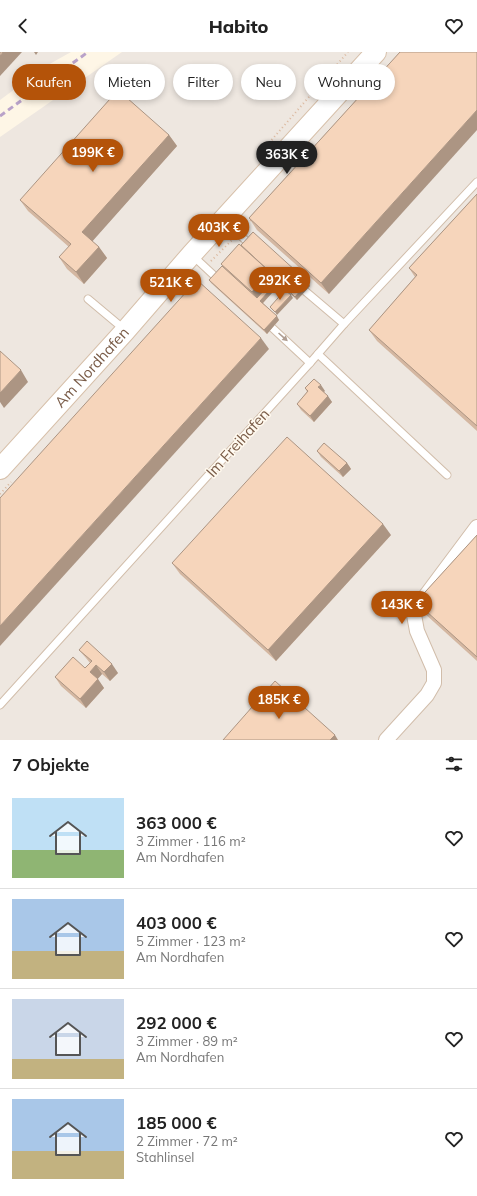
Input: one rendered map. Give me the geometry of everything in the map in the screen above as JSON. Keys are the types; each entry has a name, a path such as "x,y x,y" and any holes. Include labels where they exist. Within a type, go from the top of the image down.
{"main road":[{"name":"Am Nordhafen","path":"0,469 126,330 198,261 223,220 376,52"}],"street":[{"path":"386,740 427,695 434,683 434,670 417,631 414,615 421,602 477,527"}],"lane":[{"name":"Im Freihafen","path":"0,705 344,324 477,182"},
{"path":"223,220 256,249"},
{"path":"198,261 228,288"},
{"path":"293,280 344,324"},
{"path":"88,299 126,330"},
{"path":"261,318 310,362"},
{"path":"318,354 446,475"}],"path":[{"path":"338,64 348,52"},
{"path":"198,261 238,233 251,220"}],"shaded area":[{"path":"0,52 71,52 50,64 12,64 12,91 0,100"},
{"path":"122,52 477,52 477,740 0,740 0,137 53,100 86,100 86,77 94,72 94,100 165,100 165,64 105,64"}],"building":[{"path":"400,52 477,52 477,110 321,283 249,218 356,100 395,100 395,64 389,64"},
{"path":"109,100 129,100 169,135 82,232 99,247 76,272 59,257 71,244 20,200"},
{"path":"477,194 477,426 369,330 417,275 409,268"},
{"path":"253,232 308,282 295,297 278,281 260,301 277,316 264,330 209,280 222,266 257,298 275,278 241,245"},
{"path":"239,244 270,272 252,292 221,264"},
{"path":"197,280 261,338 0,626 0,498"},
{"path":"285,290 291,295 275,312 270,307"},
{"path":"0,351 21,370 0,393"},
{"path":"314,379 321,385 318,387 328,396 310,416 297,404 308,391 305,388"},
{"path":"287,437 383,524 268,650 172,563"},
{"path":"324,443 347,463 339,471 317,451"},
{"path":"477,535 477,657 416,602"},
{"path":"87,641 112,664 104,672 96,665 90,672 98,679 80,699 55,677 73,657 85,668 92,661 79,650"},
{"path":"275,681 335,735 330,740 223,740"}],"railway":[{"path":"0,116 88,52"}]}
